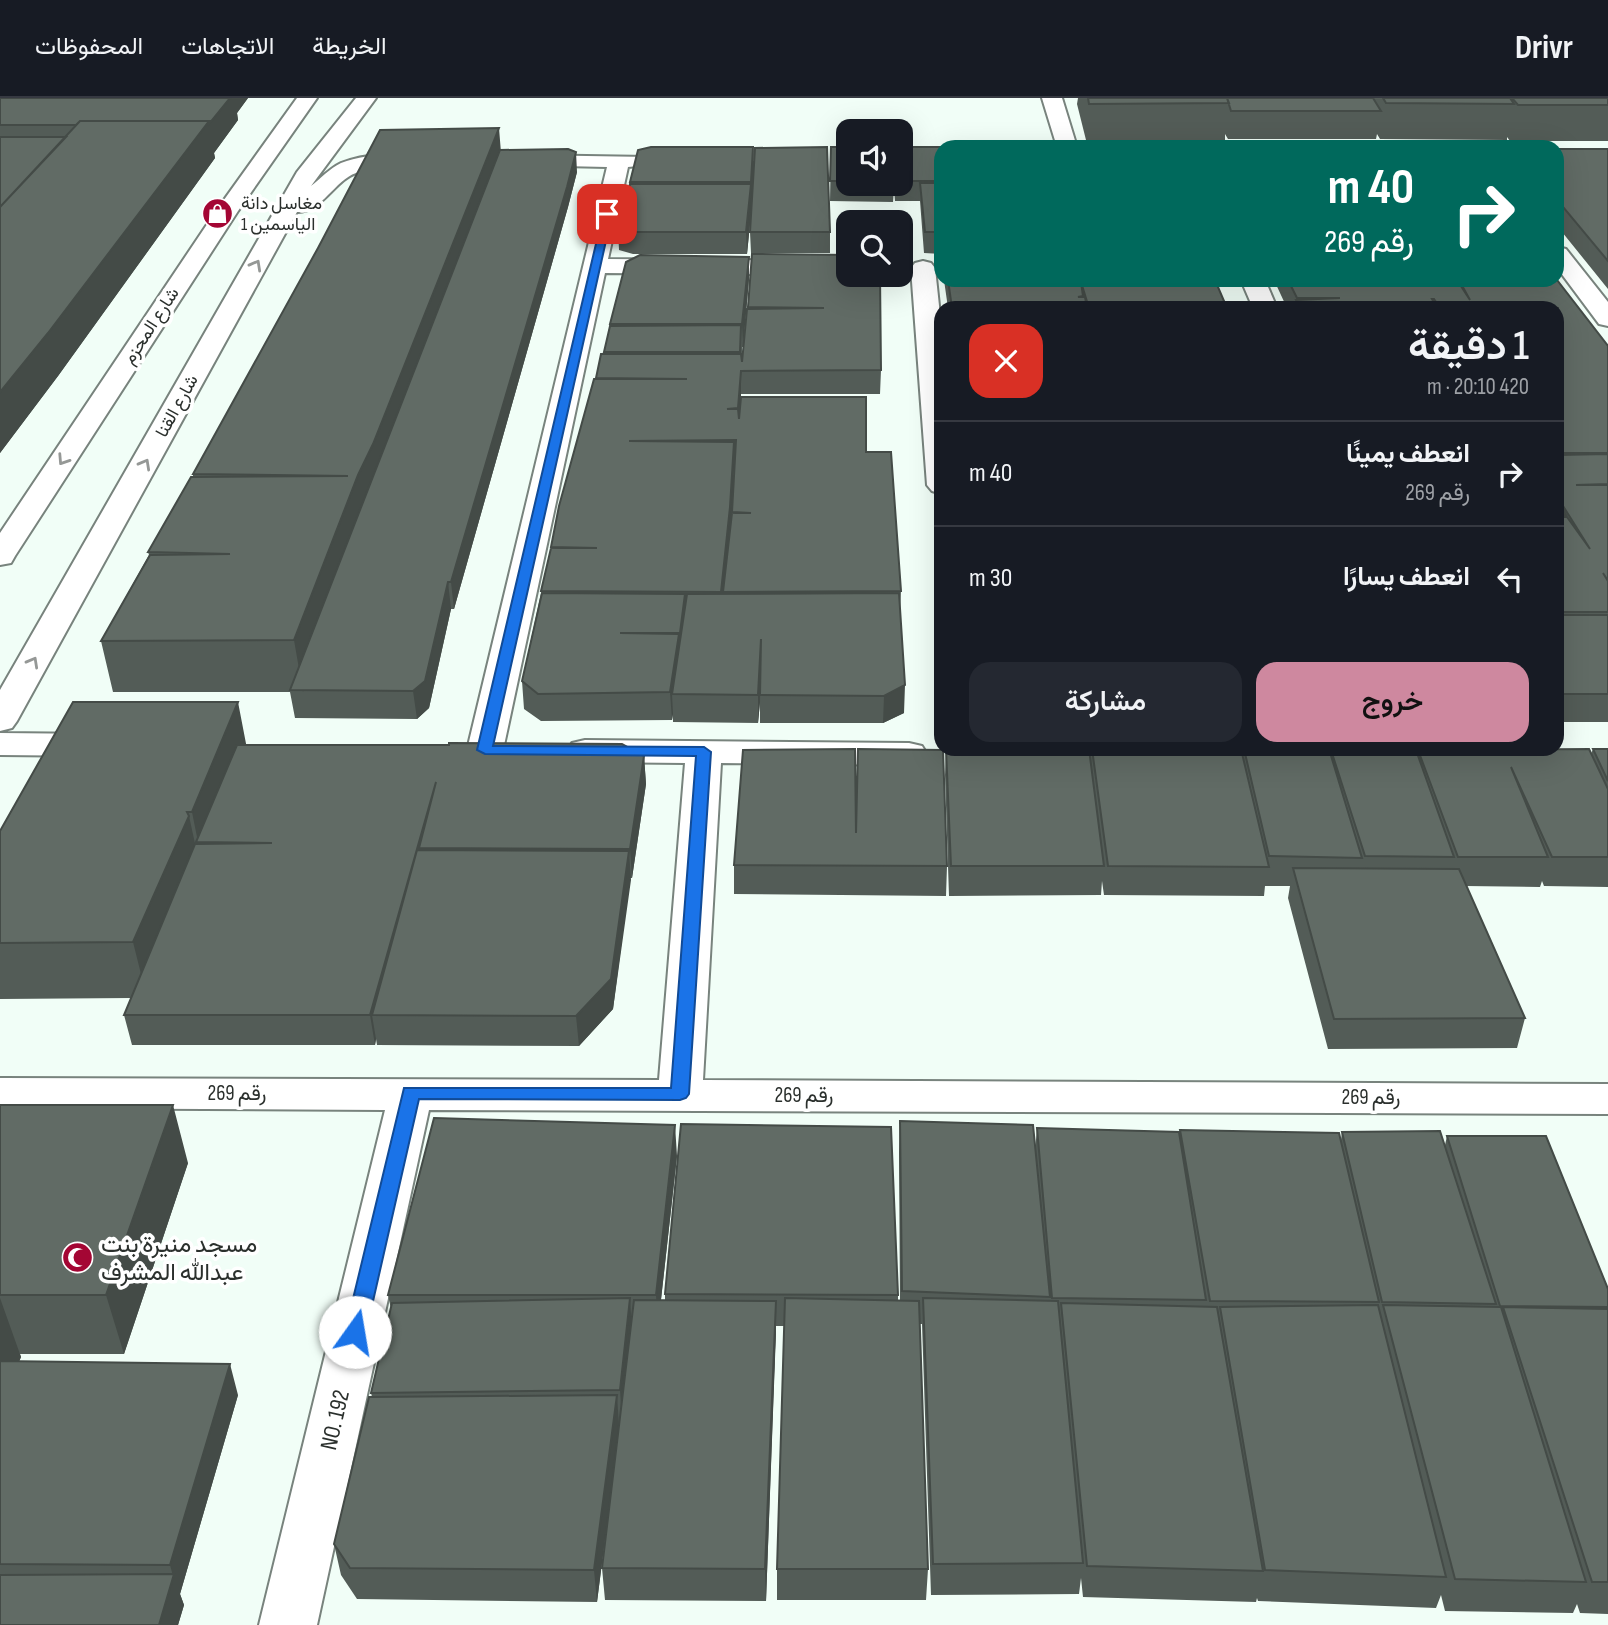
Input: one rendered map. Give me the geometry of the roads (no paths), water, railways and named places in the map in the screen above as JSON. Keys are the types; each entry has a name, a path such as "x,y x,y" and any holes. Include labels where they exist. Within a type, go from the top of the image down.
{"street":[{"name":"شارع المحزم","path":"0,556 13,518 307,98"},
{"name":"شارع القنا","path":"0,721 308,172 366,98"},
{"path":"1052,98 1065,140"},
{"path":"227,211 266,158 281,151 299,148 318,153 308,172"},
{"path":"282,220 346,168 381,161 434,161"},
{"path":"500,161 660,161"},
{"path":"485,750 619,161"},
{"path":"595,266 836,268"},
{"path":"922,268 934,398"},
{"path":"1564,268 1608,318"},
{"path":"0,744 138,746"},
{"path":"553,751 934,754"},
{"path":"680,1094 704,752"},
{"name":"رقم 269","path":"0,1093 1608,1099"},
{"name":"NO. 192","path":"288,1625 411,1093"}],"place":[{"name":"مغاسل دانة الياسمين 1","path":"218,213"},
{"name":"مسجد منيرة بنت عبدالله المشرف","path":"78,1258"}]}
